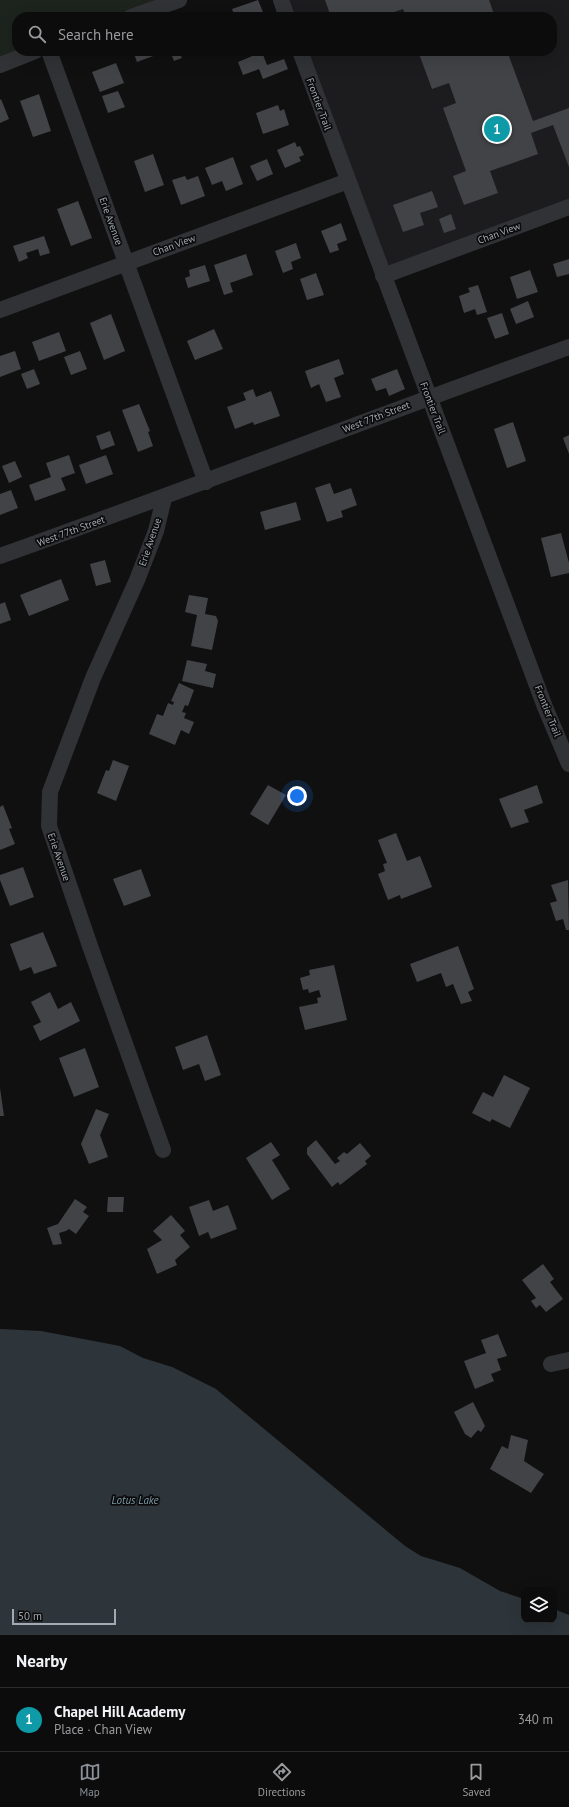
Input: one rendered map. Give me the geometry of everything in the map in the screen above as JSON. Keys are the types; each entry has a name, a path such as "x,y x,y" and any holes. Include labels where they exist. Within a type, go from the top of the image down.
{"street":[{"path":"145,12 179,0"},
{"path":"281,0 285,12"},
{"path":"0,65 22,56"},
{"name":"Erie Avenue","path":"51,56 206,482"},
{"name":"Frontier Trail","path":"302,56 428,397 569,764"},
{"name":"Chan View","path":"0,310 348,181"},
{"name":"Chan View","path":"383,276 569,207"},
{"name":"West 77th Street","path":"0,556 164,498 428,397 569,347"},
{"name":"Erie Avenue","path":"163,1150 49,826 50,792 93,678 150,545 164,498"},
{"path":"551,1364 569,1360"}],"shaded area":[{"path":"0,0 179,0 147,12 12,12 12,56 0,67"},
{"path":"281,0 569,0 569,207 383,276 302,56 557,56 557,12 285,12"}],"water":[{"name":"Lotus Lake","path":"0,1329 41,1331 120,1346 143,1358 172,1367 216,1389 405,1546 421,1556 460,1568 500,1591 521,1598 521,1623 557,1623 557,1610 569,1615 569,1635 0,1635"}],"building":[{"path":"258,0 263,12 233,12 232,9"},
{"path":"325,0 489,0 493,12 404,12 403,9 394,12 329,12"},
{"path":"135,56 153,56 137,62"},
{"path":"172,56 181,56 182,58 174,61"},
{"path":"252,56 264,56 267,65 284,59 288,69 263,79 259,69 243,75 238,62"},
{"path":"420,56 509,56 533,121 569,108 569,167 553,125 531,133 538,154 490,171 498,193 464,205 453,176 466,171 443,108 456,103 449,83 432,89"},
{"path":"116,63 124,83 100,92 92,72"},
{"path":"118,91 125,107 108,113 102,96"},
{"path":"39,94 51,131 33,137 20,101"},
{"path":"1,99 9,119 0,123 0,100"},
{"path":"278,105 280,111 284,109 289,125 263,134 256,113"},
{"path":"295,142 297,147 300,146 304,155 299,157 301,161 285,168 277,150"},
{"path":"153,154 164,185 145,192 134,161"},
{"path":"233,157 243,184 226,191 222,181 212,185 205,168"},
{"path":"267,159 273,174 257,181 250,166"},
{"path":"185,176 187,180 198,176 205,196 181,205 172,180"},
{"path":"432,191 438,207 420,213 424,225 403,232 393,205"},
{"path":"78,201 92,238 71,246 57,209"},
{"path":"451,214 456,229 444,233 439,219"},
{"path":"341,223 347,240 337,244 339,250 330,253 321,231"},
{"path":"44,236 50,253 40,256 38,249 26,253 28,258 19,262 13,246"},
{"path":"296,243 301,258 291,262 293,269 283,273 275,251"},
{"path":"246,254 253,275 230,283 233,292 224,295 214,265"},
{"path":"569,259 569,274 557,277 553,264"},
{"path":"205,265 210,281 188,288 185,278 190,276 189,270"},
{"path":"530,270 538,292 517,299 510,277"},
{"path":"316,273 324,295 307,300 300,279"},
{"path":"478,285 487,312 477,315 475,309 464,313 459,296 470,292 468,288"},
{"path":"528,301 534,317 516,324 510,309"},
{"path":"502,313 509,334 495,339 487,318"},
{"path":"111,314 125,351 104,360 90,323"},
{"path":"214,329 223,349 195,360 187,341"},
{"path":"59,332 66,351 39,361 32,342"},
{"path":"15,351 21,369 0,377 0,356"},
{"path":"80,351 87,369 71,375 64,357"},
{"path":"339,359 344,374 334,378 341,397 326,402 319,384 311,388 305,371"},
{"path":"34,369 40,384 27,389 21,374"},
{"path":"397,369 405,389 389,396 386,388 376,391 371,379"},
{"path":"253,389 256,397 271,391 280,416 254,425 253,422 235,429 227,407 246,400 243,393"},
{"path":"139,404 150,431 148,432 153,446 138,452 122,410"},
{"path":"513,422 526,461 507,468 494,429"},
{"path":"110,431 115,445 101,450 96,436"},
{"path":"569,435 569,454 563,438"},
{"path":"69,455 75,473 61,478 66,490 35,501 29,485 51,477 46,463"},
{"path":"106,455 113,474 86,484 79,465"},
{"path":"15,461 22,477 9,483 2,466"},
{"path":"330,483 334,494 351,488 357,505 341,511 343,517 327,522 315,488"},
{"path":"11,490 18,508 0,515 0,494"},
{"path":"296,502 301,520 265,530 260,512"},
{"path":"561,533 569,563 569,573 551,577 541,538"},
{"path":"105,560 111,582 96,586 90,564"},
{"path":"61,579 69,600 29,616 20,595"},
{"path":"189,595 208,598 205,614 216,616 218,621 212,650 191,646 197,615 185,612"},
{"path":"5,602 11,620 0,624 0,604"},
{"path":"187,660 207,664 205,671 216,674 213,688 182,681"},
{"path":"179,683 194,690 188,706 185,705 182,712 186,713 184,718 194,722 189,734 181,730 175,745 149,734 157,714 163,716 168,703 173,705 174,702 171,701"},
{"path":"113,760 129,766 116,801 97,793 106,770 109,771"},
{"path":"268,785 286,795 268,825 250,814"},
{"path":"537,785 543,803 524,810 529,822 511,828 499,799"},
{"path":"3,805 12,828 9,829 15,844 0,850 0,807"},
{"path":"396,833 407,861 420,856 432,887 401,899 400,895 388,900 378,874 385,871 383,864 387,863 378,840"},
{"path":"23,867 34,897 10,906 0,880 0,875"},
{"path":"141,869 151,896 124,906 113,879"},
{"path":"568,880 569,930 566,930 563,919 556,921 550,903 557,901 551,885"},
{"path":"43,932 57,966 34,974 31,967 20,971 10,944"},
{"path":"458,946 474,989 468,992 472,1001 461,1004 453,984 446,987 441,973 417,982 410,964"},
{"path":"334,965 347,1020 305,1030 299,1007 318,1003 317,998 321,997 319,990 309,993 308,989 303,990 300,978 310,975 309,970"},
{"path":"50,992 58,1009 71,1002 80,1021 40,1041 33,1026 41,1022 31,1002"},
{"path":"207,1035 221,1075 205,1081 199,1064 183,1070 175,1047"},
{"path":"85,1048 99,1087 74,1097 59,1058"},
{"path":"504,1075 530,1088 510,1128 492,1119 490,1122 472,1113 483,1092 493,1097"},
{"path":"0,1088 4,1116 0,1116"},
{"path":"96,1109 109,1114 100,1135 108,1157 89,1164 81,1144"},
{"path":"316,1140 335,1164 340,1161 337,1158 344,1152 347,1154 360,1143 371,1156 365,1161 367,1164 340,1185 338,1182 332,1187 307,1154 307,1148"},
{"path":"271,1142 280,1155 272,1160 290,1189 272,1200 246,1158"},
{"path":"108,1197 124,1197 123,1212 107,1212"},
{"path":"75,1199 87,1207 83,1212 89,1216 76,1234 69,1229 59,1233 62,1244 53,1245 47,1228 58,1224"},
{"path":"209,1200 213,1211 228,1205 237,1229 211,1239 208,1232 199,1236 189,1207"},
{"path":"171,1215 185,1231 180,1235 190,1247 175,1260 177,1265 157,1274 147,1249 162,1240 153,1231"},
{"path":"543,1264 554,1279 550,1282 563,1299 546,1312 540,1305 536,1308 531,1301 536,1298 522,1280"},
{"path":"498,1334 507,1356 497,1359 501,1370 491,1374 494,1381 475,1389 464,1361 486,1353 481,1340"},
{"path":"473,1402 485,1426 481,1432 478,1430 471,1438 465,1434 454,1412"},
{"path":"511,1435 528,1440 524,1461 544,1474 531,1493 490,1469 502,1446 508,1449"}],"place":[{"name":"Chapel Hill Academy","path":"497,129"}]}
